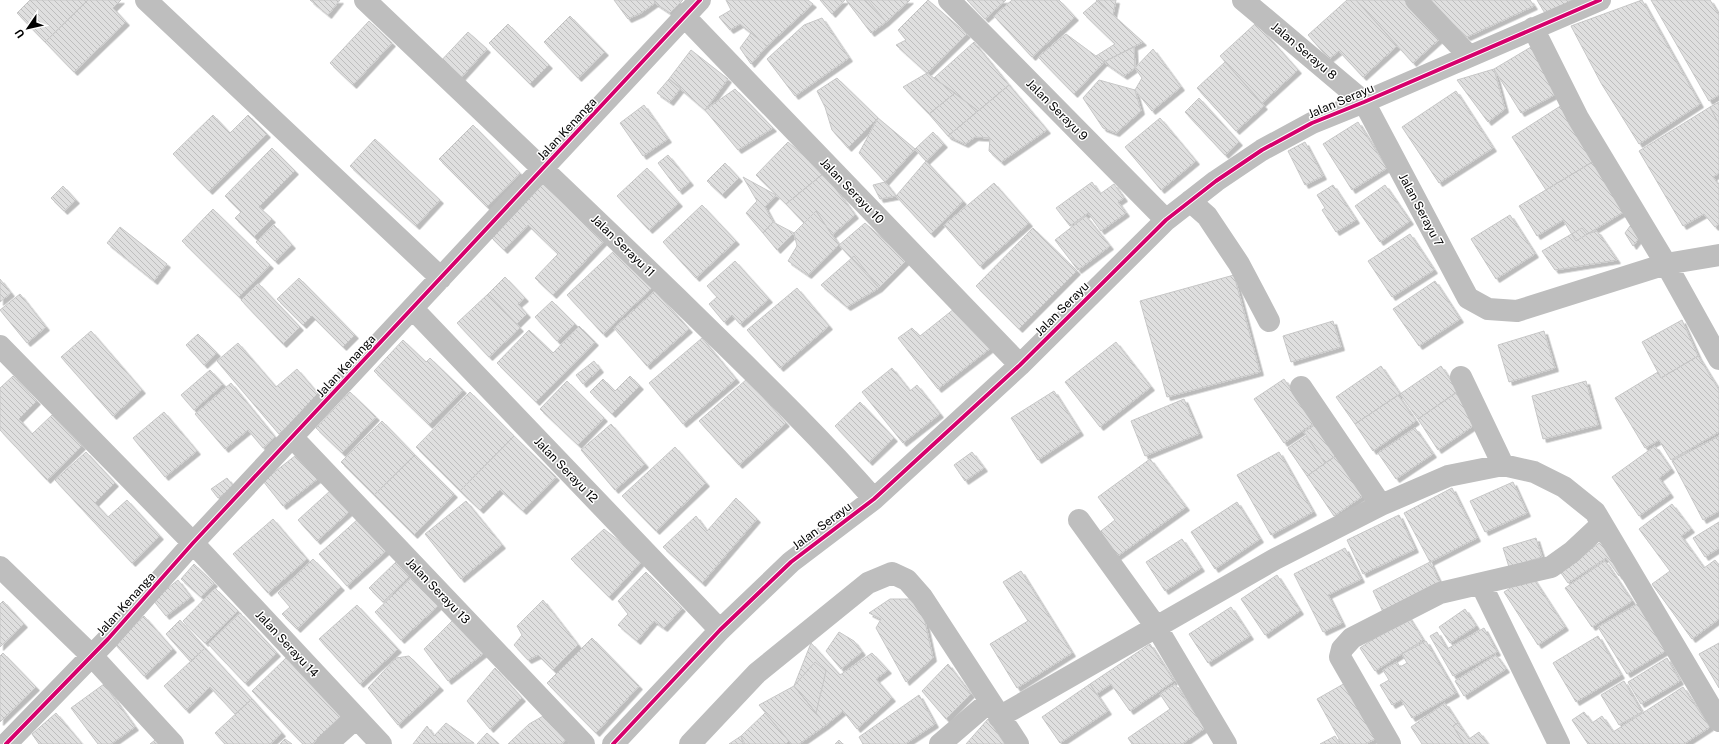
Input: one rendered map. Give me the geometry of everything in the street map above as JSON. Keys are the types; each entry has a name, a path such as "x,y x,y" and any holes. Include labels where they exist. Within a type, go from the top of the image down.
{"street":[{"path":"146,0 441,278"},
{"name":"Jalan Serayu 11","path":"365,0 543,168 831,449 874,499"},
{"name":"Jalan Kenanga","path":"6,744 92,656 193,543 293,438 700,0"},
{"name":"Jalan Serayu 9","path":"949,0 1166,220"},
{"name":"Jalan Serayu 8","path":"1244,0 1364,102"},
{"path":"1416,0 1469,56"},
{"name":"Jalan Serayu","path":"613,744 720,630 791,562 874,499 1020,365 1166,220 1190,201 1262,150 1312,123 1600,0"},
{"name":"Jalan Serayu 10","path":"685,17 1020,365"},
{"path":"1533,28 1578,118 1666,264 1719,359"},
{"name":"Jalan Serayu 7","path":"1364,102 1468,298 1488,309 1517,311 1666,264"},
{"path":"1190,201 1207,216 1239,264 1269,321"},
{"path":"1666,264 1719,255"},
{"name":"Jalan Serayu 12","path":"412,309 720,630"},
{"name":"Jalan Serayu 14","path":"0,346 193,543 381,744"},
{"path":"1461,376 1503,464"},
{"path":"1301,386 1381,505"},
{"name":"Jalan Serayu 13","path":"293,438 584,744"},
{"path":"940,744 994,709 1157,628 1275,559 1381,505 1448,476 1503,464 1534,472 1564,487 1595,512 1719,721"},
{"path":"1079,520 1157,628 1226,744"},
{"path":"1390,744 1340,657 1342,649 1352,638 1430,596 1551,567 1572,552 1602,524"},
{"path":"0,567 92,656 173,744"},
{"path":"690,744 763,668 868,583 892,573 907,580 922,597 1018,744"},
{"path":"1481,584 1559,744"},
{"path":"327,744 356,718"}],"building":[{"path":"30,0 88,0 45,42 17,13"},
{"path":"88,0 121,0 113,8 126,22 74,72 45,42"},
{"path":"310,0 340,0 328,15"},
{"path":"614,0 654,0 655,3 641,13 628,19"},
{"path":"654,0 683,0 670,13 655,3"},
{"path":"726,0 808,0 813,4 767,46 740,24 730,30 719,17 731,10"},
{"path":"820,0 845,0 832,14"},
{"path":"846,0 868,0 886,22 871,33"},
{"path":"865,0 910,0 886,22"},
{"path":"928,0 967,34 927,73 896,45 906,40 898,30"},
{"path":"967,0 1006,0 985,19"},
{"path":"1012,0 1059,0 1075,17 1032,57 994,16"},
{"path":"1096,0 1116,0 1113,15 1097,1"},
{"path":"1347,0 1356,0 1397,46 1363,77 1339,51 1329,59 1308,35"},
{"path":"1356,0 1413,0 1444,35 1413,63"},
{"path":"1427,0 1530,0 1534,6 1467,37"},
{"path":"1537,0 1572,0 1546,15"},
{"path":"1642,0 1700,104 1639,144 1601,83 1571,26"},
{"path":"1651,0 1710,0 1719,15 1719,95 1709,101"},
{"path":"1097,1 1143,42 1104,62 1096,56 1115,44 1083,13"},
{"path":"570,16 605,52 578,78 544,42"},
{"path":"822,18 849,58 795,96 767,59 804,25"},
{"path":"369,21 392,43 353,85 330,63"},
{"path":"1256,23 1298,70 1262,103 1220,56"},
{"path":"508,24 549,65 530,84 489,43"},
{"path":"468,32 487,49 457,82 438,64"},
{"path":"751,33 767,46 751,64 740,48"},
{"path":"1066,34 1104,62 1074,94 1038,57"},
{"path":"974,42 1009,85 978,111 934,78"},
{"path":"1134,47 1135,68 1124,76 1104,62"},
{"path":"1531,47 1556,94 1521,113 1494,69"},
{"path":"1153,49 1181,87 1152,111 1135,90 1142,78 1135,68"},
{"path":"691,50 728,79 705,110 669,79"},
{"path":"1225,62 1264,106 1236,131 1197,88"},
{"path":"1494,69 1505,109 1488,122 1457,80"},
{"path":"927,73 955,93 929,114 903,87"},
{"path":"837,78 878,118 848,148 832,130 825,107 817,91"},
{"path":"669,79 681,88 670,102 657,93"},
{"path":"1099,80 1135,90 1141,111 1116,133 1103,128 1083,98"},
{"path":"1009,85 1047,130 1001,162 989,151 990,138 975,137 965,144 948,136"},
{"path":"735,89 773,128 738,150 705,110"},
{"path":"1456,91 1493,148 1439,183 1402,127"},
{"path":"955,93 978,111 948,136 929,114"},
{"path":"1199,98 1239,142 1225,155 1185,112"},
{"path":"1719,102 1719,124 1710,107"},
{"path":"644,105 668,139 643,156 620,123"},
{"path":"1562,105 1599,158 1546,190 1512,137"},
{"path":"1710,107 1719,124 1719,173 1713,177 1718,184 1719,183 1719,224 1715,227 1704,214 1683,226 1639,151"},
{"path":"213,115 230,133 248,115 267,134 209,191 173,154"},
{"path":"878,118 915,149 885,182 859,153"},
{"path":"1160,118 1196,161 1161,190 1125,147"},
{"path":"1358,122 1387,168 1352,190 1323,144"},
{"path":"473,125 520,173 487,207 439,159"},
{"path":"933,132 944,144 926,161 915,149"},
{"path":"375,139 440,200 416,226 350,166"},
{"path":"788,142 824,173 786,204 756,175"},
{"path":"1305,142 1323,176 1305,185 1288,151"},
{"path":"272,148 295,171 259,207 272,219 254,237 235,218 241,212 225,196"},
{"path":"668,155 690,182 679,191 658,163"},
{"path":"1599,158 1630,208 1576,241 1563,220 1537,236 1519,206"},
{"path":"926,161 963,201 931,234 896,196"},
{"path":"725,163 739,178 722,195 707,181"},
{"path":"647,168 679,203 649,230 617,196"},
{"path":"824,173 855,215 832,235 816,211 804,223 786,204"},
{"path":"743,177 776,195 765,207 773,222 763,233 746,213 757,201"},
{"path":"541,182 604,241 553,295 535,278 558,254 528,225 504,250 490,236"},
{"path":"885,182 896,196 880,199 873,185"},
{"path":"1092,182 1100,194 1114,184 1124,198 1118,202 1126,213 1101,231 1088,213 1070,226 1056,208"},
{"path":"994,183 1029,223 980,266 944,225"},
{"path":"1333,185 1356,220 1336,232 1322,210 1325,208 1317,195"},
{"path":"1385,185 1410,221 1380,242 1355,206"},
{"path":"63,186 76,200 64,211 51,198"},
{"path":"702,205 736,241 696,278 663,242"},
{"path":"213,209 270,265 239,297 182,241"},
{"path":"816,211 839,245 808,275 788,261 797,246 794,233"},
{"path":"1510,215 1535,254 1496,279 1471,239"},
{"path":"1086,216 1110,246 1078,270 1055,240"},
{"path":"773,222 794,233 777,250 763,233"},
{"path":"1633,222 1643,233 1633,246 1625,233"},
{"path":"865,223 907,260 879,288 839,245"},
{"path":"274,225 292,245 275,261 256,242"},
{"path":"120,227 167,264 154,281 107,243"},
{"path":"1033,228 1077,271 1019,329 976,286"},
{"path":"1582,228 1587,234 1597,231 1617,260 1555,270 1542,251"},
{"path":"1410,234 1434,270 1392,297 1368,261"},
{"path":"616,249 652,288 603,334 567,295"},
{"path":"854,256 879,288 847,307 821,285"},
{"path":"735,261 769,299 740,324 732,315 724,322 709,304 717,297 707,286"},
{"path":"1234,275 1260,372 1167,397 1140,301"},
{"path":"505,277 525,298 518,304 527,314 517,324 488,294"},
{"path":"299,278 355,335 343,347 312,316 303,325 277,299"},
{"path":"0,279 11,293 0,302"},
{"path":"1435,281 1460,319 1419,346 1393,309"},
{"path":"258,283 300,327 283,344 241,300"},
{"path":"797,288 829,326 780,368 747,330"},
{"path":"655,291 689,329 647,366 614,328"},
{"path":"20,294 46,327 27,343 0,310"},
{"path":"488,294 520,328 489,357 457,323"},
{"path":"552,301 575,324 557,341 535,317"},
{"path":"959,305 992,347 938,389 898,338 912,328 920,336"},
{"path":"1682,320 1698,356 1661,378 1642,342"},
{"path":"1333,321 1341,347 1291,362 1283,336"},
{"path":"579,326 595,342 536,402 497,363 529,330 553,353"},
{"path":"91,331 142,390 113,416 61,357"},
{"path":"1544,331 1555,368 1509,382 1498,345"},
{"path":"198,334 217,353 204,365 186,345"},
{"path":"702,338 736,379 683,424 649,383"},
{"path":"403,340 426,362 430,358 463,390 429,425 374,371"},
{"path":"1116,342 1151,387 1100,427 1065,382"},
{"path":"238,343 276,387 297,369 321,397 279,434 217,361"},
{"path":"1698,356 1719,390 1719,432 1671,460 1659,440 1645,448 1615,398 1658,372 1661,378"},
{"path":"594,361 600,369 583,384 576,375"},
{"path":"1381,366 1400,394 1355,424 1336,397"},
{"path":"1441,366 1458,391 1418,419 1400,394"},
{"path":"892,368 910,391 917,385 940,414 903,443 862,392"},
{"path":"210,370 223,384 194,410 181,395"},
{"path":"13,376 37,401 19,419 32,434 52,415 82,446 47,480 0,430 0,388"},
{"path":"630,376 640,386 612,414 590,392 603,379 615,391"},
{"path":"747,379 786,423 739,465 699,421"},
{"path":"1284,379 1314,423 1284,443 1254,399"},
{"path":"567,381 604,418 578,445 540,409"},
{"path":"1586,381 1598,425 1543,439 1532,396"},
{"path":"231,383 275,437 263,448 248,430 225,449 195,414"},
{"path":"1054,391 1080,432 1038,460 1011,418"},
{"path":"350,392 376,417 342,453 316,428"},
{"path":"470,392 514,436 460,491 416,447"},
{"path":"1456,393 1476,424 1438,450 1418,419"},
{"path":"1398,395 1416,421 1373,451 1355,424"},
{"path":"1184,399 1199,434 1145,456 1131,421"},
{"path":"860,402 894,438 869,462 835,426"},
{"path":"164,412 197,451 165,477 133,438"},
{"path":"382,421 415,455 374,495 341,462"},
{"path":"1319,422 1340,453 1325,463 1304,432"},
{"path":"611,424 645,464 615,490 581,450"},
{"path":"1415,428 1433,454 1396,479 1378,453"},
{"path":"514,436 556,477 523,511 500,490 480,510 460,491"},
{"path":"1306,436 1325,463 1307,476 1288,448"},
{"path":"1719,436 1719,511 1703,520 1672,461"},
{"path":"1655,446 1671,469 1659,478 1670,494 1639,516 1612,477"},
{"path":"675,447 706,483 656,531 622,496"},
{"path":"86,452 115,483 95,503 108,517 127,500 160,536 132,563 55,480"},
{"path":"300,452 320,477 283,506 263,481"},
{"path":"972,452 984,468 965,481 954,465"},
{"path":"1279,452 1313,512 1271,535 1237,475"},
{"path":"1340,453 1367,493 1334,516 1307,476"},
{"path":"415,455 454,494 414,535 374,495"},
{"path":"1150,459 1186,507 1115,558 1097,534 1115,520 1098,497"},
{"path":"227,478 234,487 218,498 211,489"},
{"path":"1513,482 1527,513 1485,532 1470,501"},
{"path":"1452,488 1477,538 1430,562 1404,513"},
{"path":"331,490 350,511 317,541 298,520"},
{"path":"736,498 757,519 702,583 663,547 696,516 707,531"},
{"path":"466,501 502,545 461,579 425,534"},
{"path":"1237,502 1260,539 1215,569 1191,532"},
{"path":"1672,504 1691,529 1681,536 1704,568 1715,560 1719,565 1719,619 1692,639 1652,584 1670,571 1639,529"},
{"path":"1399,515 1415,549 1363,574 1347,540"},
{"path":"273,519 307,559 268,593 233,554"},
{"path":"358,519 387,550 347,586 319,554"},
{"path":"1719,522 1719,548 1705,557 1693,538"},
{"path":"604,529 643,560 609,597 571,559"},
{"path":"1536,538 1542,557 1509,567 1503,548"},
{"path":"1607,538 1628,570 1619,576 1606,558 1568,583 1559,570"},
{"path":"1182,539 1201,568 1165,591 1146,562"},
{"path":"1345,548 1361,579 1328,595 1342,623 1323,632 1294,574"},
{"path":"313,559 341,587 297,629 282,614 290,607 278,593"},
{"path":"398,560 412,574 383,602 369,588"},
{"path":"1605,561 1632,601 1592,627 1565,588"},
{"path":"1430,562 1441,585 1384,614 1373,591"},
{"path":"194,564 214,583 201,597 181,579"},
{"path":"1021,571 1072,653 1017,688 990,644 1028,621 1003,582"},
{"path":"646,572 682,608 664,628 654,621 637,641 618,625 628,614 618,601"},
{"path":"1277,575 1300,611 1265,635 1241,599"},
{"path":"1531,575 1565,627 1538,645 1504,592"},
{"path":"412,577 438,606 401,640 375,612"},
{"path":"178,580 191,597 166,616 153,600"},
{"path":"215,588 238,611 205,643 183,621"},
{"path":"890,599 920,599 933,658 906,682 876,628 881,619 869,613"},
{"path":"543,600 578,645 553,670 538,655 528,660 514,645 522,635 517,626"},
{"path":"3,601 24,624 0,647 0,604"},
{"path":"1639,603 1667,650 1627,674 1598,627"},
{"path":"357,605 398,649 360,684 319,639"},
{"path":"1231,607 1250,636 1208,663 1189,634"},
{"path":"1465,609 1476,626 1450,643 1439,627"},
{"path":"240,613 277,653 245,683 208,644"},
{"path":"144,616 173,649 144,676 114,643"},
{"path":"1408,616 1423,640 1375,671 1360,648"},
{"path":"180,620 205,648 191,662 166,634"},
{"path":"453,620 484,653 448,681 424,649"},
{"path":"1484,628 1497,652 1453,676 1430,636 1437,632 1447,649"},
{"path":"839,632 854,641 862,652 841,669 826,651"},
{"path":"1598,636 1621,675 1576,702 1553,663"},
{"path":"592,638 639,686 596,733 547,683"},
{"path":"1426,641 1456,693 1412,718 1401,700 1392,705 1380,685 1389,680 1383,670 1397,662 1400,667 1407,663 1402,654"},
{"path":"811,643 840,675 872,653 888,670 876,679 892,698 857,729 843,711 826,725 794,686"},
{"path":"1719,643 1719,688 1699,654"},
{"path":"1150,644 1174,681 1130,711 1111,684 1096,694 1090,684"},
{"path":"205,648 252,699 235,714 210,687 186,710 164,686"},
{"path":"3,653 36,687 0,722 0,656"},
{"path":"1496,655 1506,669 1464,696 1455,681"},
{"path":"288,656 343,714 312,744 303,744 252,691"},
{"path":"409,656 440,687 398,725 368,688 396,658"},
{"path":"1667,658 1680,681 1641,704 1628,682"},
{"path":"815,662 826,671 816,713 794,686"},
{"path":"948,664 971,694 946,719 922,691"},
{"path":"495,668 522,698 490,729 467,701"},
{"path":"1624,681 1642,712 1619,725 1601,695"},
{"path":"1347,682 1377,738 1365,744 1342,744 1317,699"},
{"path":"104,684 135,727 111,744 98,744 71,708"},
{"path":"1090,684 1108,711 1060,743 1042,717"},
{"path":"1175,684 1205,728 1182,744 1132,744 1128,738 1170,709 1160,694"},
{"path":"794,686 826,725 799,744 791,744 759,705"},
{"path":"1683,687 1710,727 1684,744 1588,744 1572,720 1584,712 1592,723 1602,716 1613,732"},
{"path":"919,695 935,724 905,744 863,744 859,737"},
{"path":"252,699 282,733 270,744 225,744 215,733"},
{"path":"1445,703 1458,723 1453,726 1464,744 1422,744 1411,727"},
{"path":"56,713 82,744 39,744 32,734"},
{"path":"765,713 789,741 786,744 743,744 741,736"},
{"path":"545,715 571,735 561,744 508,744 529,724"},
{"path":"988,719 1005,744 966,744"},
{"path":"446,723 474,743 413,744 427,726 434,736"},
{"path":"1458,723 1469,739 1479,732 1488,744 1464,744 1453,726"},
{"path":"487,733 499,744 477,744"},
{"path":"741,736 745,744 729,744"},
{"path":"1335,736 1340,744 1320,744"},
{"path":"159,737 164,744 150,744"},
{"path":"285,739 292,744 280,744"},
{"path":"839,740 843,744 835,744"}],"cycle path":[{"path":"6,744 108,639 193,543 700,0"},
{"path":"613,744 720,630 791,562 874,499 1020,365 1166,220 1216,181 1262,150 1312,123 1600,0"}]}
